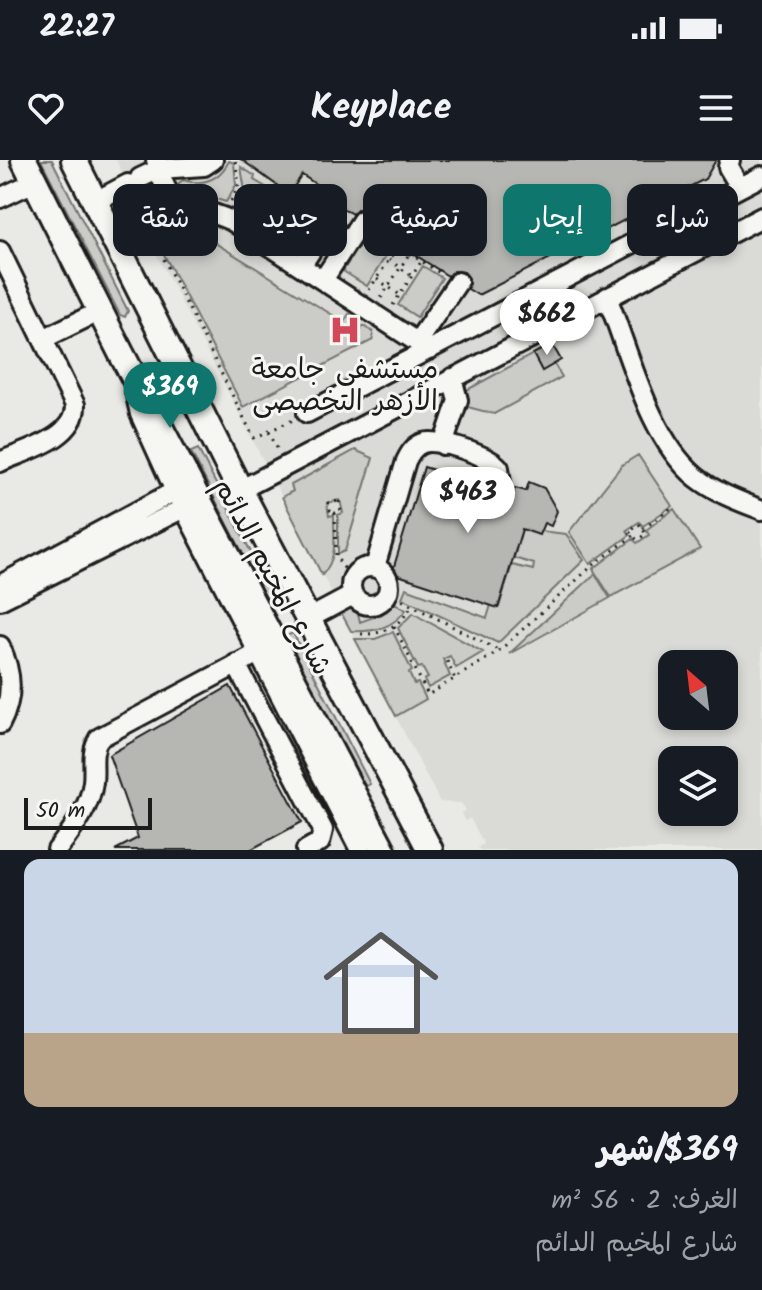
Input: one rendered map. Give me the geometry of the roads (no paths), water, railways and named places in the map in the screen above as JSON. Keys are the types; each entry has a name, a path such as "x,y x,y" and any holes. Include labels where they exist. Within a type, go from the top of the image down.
{"main road":[{"name":"شارع المخيم الدائم","path":"81,162 94,202 161,336 430,850"},
{"name":"شارع المخيم الدائم","path":"29,171 349,807 383,850"},
{"path":"121,353 127,342 137,335 149,332 161,336"},
{"path":"349,807 395,784"}],"street":[{"path":"94,202 134,186 157,164 204,166 213,160"},
{"path":"157,164 175,200 220,215 234,224"},
{"path":"0,198 29,171"},
{"path":"307,413 423,346 747,173"},
{"path":"240,490 762,217"},
{"path":"323,280 363,224"},
{"path":"0,251 75,405 75,416 63,433 0,462"},
{"path":"286,256 423,346"},
{"path":"301,266 308,256"},
{"path":"423,346 453,280"},
{"path":"607,297 655,419 672,452 711,488 762,510"},
{"path":"43,339 100,311"},
{"path":"134,376 140,414 179,500 258,653 349,807 360,850"},
{"path":"443,445 458,400 452,378"},
{"path":"375,567 408,456 415,447 425,442 443,445 494,462 502,475 501,483"},
{"path":"0,585 179,500"},
{"path":"0,600 179,500"},
{"path":"308,619 352,587 359,570 375,567"},
{"path":"352,587 357,600 371,605 378,603 388,593 388,579 375,567"},
{"path":"0,646 10,673 11,690 0,724"},
{"path":"57,850 90,797 93,752 99,738 258,653"},
{"path":"236,664 319,823 323,838 306,850"},
{"path":"319,823 349,807"}],"place":[{"name":"مستشفى جامعة الأزهر التخصصى","path":"345,330"}]}
